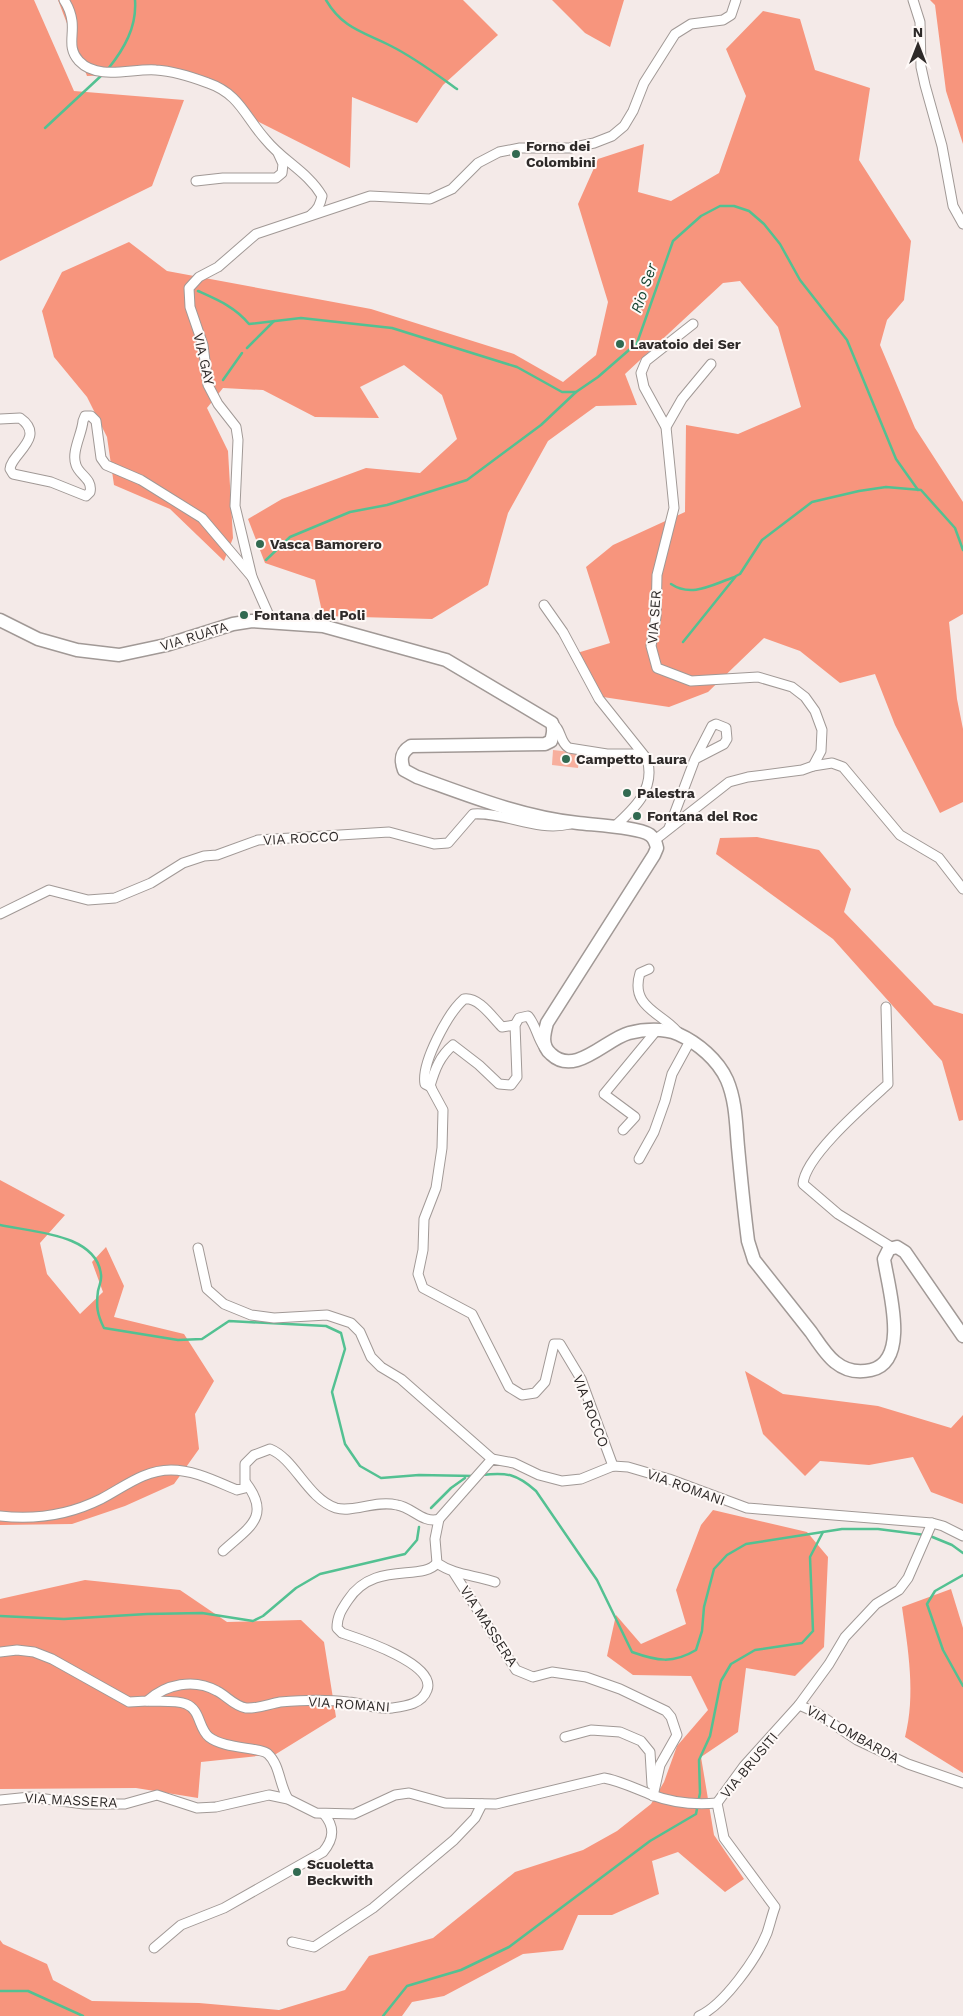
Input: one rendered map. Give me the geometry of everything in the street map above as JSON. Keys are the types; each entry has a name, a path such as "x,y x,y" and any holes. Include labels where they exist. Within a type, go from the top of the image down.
{"street":[{"path":"64,0 72,20 70,43 79,61 89,68 108,72 156,70 208,83 233,97 266,141 308,176 322,196 318,209 309,215"},
{"name":"VIA GAY","path":"271,620 252,577 235,506 238,440 236,427 218,404 208,385 203,345 190,307 190,288 199,277 218,268 256,234 370,196 430,199 452,189 478,163 500,152 520,148 570,148 594,143 612,136 624,126 633,111 644,82 674,34 691,24 723,20 731,14 736,0"},
{"path":"913,0 920,22 922,67 925,85 940,139 953,206 963,224"},
{"path":"196,181 223,178 276,178 282,174 283,164 278,150"},
{"name":"VIA SER","path":"693,324 646,361 640,373 644,387 666,427 674,508 657,575 656,617 650,646 657,668 691,681 758,677 792,687 805,697 815,711 822,730 821,751 812,766"},
{"path":"666,427 682,399 711,364"},
{"path":"0,419 20,418 28,430 28,443 11,463 10,472 51,482 86,496 90,492 90,485 76,465 75,455 83,421 86,416 91,416 96,421 101,458 106,465 141,480 202,518 252,577"},
{"path":"544,605 563,632 599,699 646,759 650,778 647,788 633,810 614,827"},
{"name":"VIA RUATA","path":"0,620 46,641 77,650 119,655 166,645 233,624 271,620 331,628 446,660 552,724"},
{"path":"552,724 559,729 564,745 569,748 607,754 638,754 646,759"},
{"name":"VIA ROCCO","path":"552,724 554,730 552,737 545,744 411,746 404,750 401,757 402,764 404,770 417,777 536,817 614,827 649,834 655,840"},
{"path":"669,828 694,760"},
{"path":"963,889 938,858 900,835 843,767 832,763 729,782 655,840 657,848 654,855 548,1023 544,1044 549,1053 556,1058 566,1061 576,1060 622,1035 643,1030 671,1032 703,1049 726,1079 734,1102 748,1242 754,1260 834,1361 854,1372 875,1369 890,1355 895,1344 895,1324 884,1259 889,1249 897,1247 905,1252 963,1336"},
{"name":"VIA ROCCO","path":"0,914 49,890 88,900 116,898 151,883 183,863 204,856 217,855 258,840 390,832 434,844 448,843 473,814 487,813 533,824 556,827 575,823"},
{"path":"649,969 640,973 639,978 640,991 646,1008 674,1026 685,1038"},
{"name":"VIA ROCCO","path":"549,1053 537,1037 533,1023 528,1016 519,1018 515,1025 502,1027 477,1002 470,998 464,999 437,1038 423,1076 424,1084 431,1087 443,1110 442,1148 436,1188 424,1219 423,1250 418,1274 423,1288 472,1314 509,1387 522,1395 535,1393 545,1382 554,1344 560,1344 581,1379 613,1466"},
{"path":"886,1007 888,1084 832,1138 804,1174 803,1184 838,1214 893,1248"},
{"path":"431,1087 436,1067 444,1053 453,1045 479,1065 499,1084 511,1085 517,1077 515,1025"},
{"path":"623,1130 635,1117 604,1094 656,1031"},
{"path":"639,1158 654,1132 685,1038"},
{"path":"198,1248 207,1289 224,1304 251,1315 274,1318 327,1315 352,1323 360,1332 372,1357 381,1367 401,1378 492,1459 514,1463 539,1475 562,1481 581,1479 613,1466"},
{"path":"0,1516 41,1517 69,1512 98,1500 149,1472 170,1470 191,1472 237,1490 245,1488 244,1468 248,1460 270,1449 317,1496 332,1506 346,1509 388,1503 406,1507 430,1520 439,1518"},
{"path":"492,1459 439,1518 435,1539 437,1562 454,1573 465,1573 495,1582"},
{"name":"VIA ROMANI","path":"613,1466 628,1467 669,1479 747,1508 943,1526 963,1536"},
{"path":"223,1551 249,1527 257,1513 258,1500 246,1483"},
{"name":"VIA BRUSITI","path":"700,2016 709,2012 742,1976 766,1934 775,1907 724,1838 717,1803 744,1766 799,1705 829,1664 845,1638 876,1604 899,1590 908,1578 931,1525"},
{"name":"VIA ROMANI","path":"147,1701 158,1692 174,1685 191,1685 206,1686 218,1691 232,1703 246,1708 307,1700 350,1702 376,1709 416,1702 422,1698 428,1686 422,1670 391,1652 342,1633 337,1628 337,1617 355,1589 364,1582 394,1573 421,1571 434,1566 437,1562"},
{"name":"VIA MASSERA","path":"454,1573 516,1670 533,1677 552,1672 586,1677 620,1689 666,1711 671,1717 677,1735 660,1765 653,1796"},
{"path":"0,1652 16,1650 34,1652 52,1659 129,1702 183,1703 194,1708 209,1737 226,1745 266,1752 277,1764 281,1788 288,1799"},
{"name":"VIA LOMBARDA","path":"799,1705 818,1713 858,1740 908,1764 963,1783"},
{"path":"565,1737 591,1730 620,1732 642,1741 650,1752 653,1796"},
{"name":"VIA MASSERA","path":"0,1800 30,1797 84,1804 125,1804 157,1794 197,1808 216,1807 269,1794 288,1799 316,1813 354,1814 395,1795 409,1793 445,1803 496,1804 604,1778 620,1781 653,1796 686,1804 717,1803"},
{"path":"292,1942 314,1948 373,1908 454,1840 476,1818 482,1804"},
{"path":"154,1948 181,1925 224,1908 323,1852 330,1844 333,1832 331,1822 324,1814"}],"shaded area":[{"path":"0,0 34,0 74,91 184,100 152,186 0,261"},
{"path":"58,0 463,0 498,35 443,85 417,123 352,97 350,168 253,119 225,94 181,72 87,76"},
{"path":"552,0 624,0 610,47 585,33"},
{"path":"930,0 963,0 963,144 946,91 935,5"},
{"path":"763,11 800,19 815,70 870,88 859,160 911,241 904,300 887,320 880,345 915,428 963,502 963,614 949,622 957,699 963,729 963,802 940,813 895,725 875,674 840,683 800,651 764,638 708,692 669,707 603,697 577,653 610,643 586,567 613,545 685,512 686,425 738,434 801,407 778,327 740,281 723,283 625,374 637,405 596,406 548,441 508,513 488,585 432,619 323,616 315,580 265,563 248,519 282,499 366,468 420,473 457,439 442,395 404,365 360,387 379,418 315,417 263,390 223,388 207,408 228,451 233,538 224,561 170,509 114,485 107,437 87,397 54,357 42,311 62,272 129,242 167,271 371,309 514,354 563,382 596,355 608,302 578,204 598,159 644,144 638,192 671,201 719,173 746,96 726,49"},
{"name":"Campetto Laura","path":"553,750 580,753 578,768 552,765"},
{"path":"757,837 819,850 851,889 844,912 934,1005 963,1014 963,1120 959,1121 942,1061 833,939 716,854 720,838"},
{"path":"0,1180 65,1215 40,1243 47,1274 80,1314 103,1292 92,1262 106,1247 124,1286 114,1317 184,1334 214,1381 195,1414 199,1449 174,1484 125,1506 72,1524 0,1525"},
{"path":"745,1371 783,1394 878,1406 951,1428 963,1415 963,1504 931,1492 913,1457 869,1465 820,1461 805,1476 763,1434"},
{"path":"713,1510 807,1532 828,1557 824,1647 795,1676 746,1668 738,1732 701,1757 714,1835 744,1879 725,1892 678,1852 652,1861 659,1894 612,1915 578,1915 563,1950 523,1954 444,1996 412,2002 402,2016 0,2016 0,1940 3,1944 47,1964 53,1980 92,2001 199,2003 279,2010 345,1990 369,1956 433,1938 515,1872 583,1850 617,1831 651,1804 664,1782 677,1746 708,1710 691,1676 633,1675 607,1656 616,1615 641,1644 686,1624 676,1590 701,1525"},
{"path":"85,1580 180,1590 227,1622 301,1620 324,1642 336,1717 276,1754 201,1762 198,1798 136,1788 0,1789 0,1599"},
{"path":"951,1589 963,1628 963,1773 905,1737 910,1705 910,1672 902,1607"}],"waterway":[{"path":"108,69 119,54 132,28 135,0"},
{"path":"326,0 347,24 425,66 457,89"},
{"path":"45,128 102,75"},
{"name":"Rio Ser","path":"198,291 232,308 249,324 301,318 392,328 517,367 562,392 576,392 598,377 637,343 673,241 701,216 720,206 734,206 749,211 764,224 780,244 800,280 847,340 896,459 918,490"},
{"path":"247,348 274,321"},
{"path":"223,380 242,353"},
{"path":"266,560 290,537 350,512 387,505 467,480 541,425 576,392"},
{"name":"Rio Ser","path":"683,642 736,576 740,574 762,540 812,502 886,487 921,490 955,528 963,550"},
{"name":"Rio Ser","path":"671,584 679,588 695,590 735,577"},
{"path":"0,1225 60,1237 88,1250 97,1261 101,1275 97,1306 104,1328 178,1340 202,1339 229,1321 326,1326 341,1333 345,1349 332,1392 345,1444 360,1466 381,1478 419,1475 474,1476"},
{"path":"482,1475 511,1475 536,1491 597,1580 632,1652 657,1659 672,1659 696,1650 702,1631 704,1607 714,1569 727,1555 746,1544 842,1529 878,1529 925,1535"},
{"path":"431,1508 451,1488 465,1478"},
{"path":"0,1616 64,1619 202,1613 253,1621 263,1616 296,1588 320,1574 405,1554 417,1540 419,1527"},
{"path":"383,2016 407,1986 461,1970 509,1947 650,1841 696,1814 700,1793 699,1760 710,1736 721,1681 731,1664 755,1650 802,1643 813,1631 810,1557 823,1532"},
{"path":"930,1536 952,1545 963,1553"},
{"path":"963,1575 935,1591 927,1604 943,1650 963,1686"},
{"path":"0,1991 28,1991 83,2016"}],"place":[{"name":"Forno dei Colombini","path":"516,154"},
{"name":"Lavatoio dei Ser","path":"620,344"},
{"name":"Vasca Bamorero","path":"260,544"},
{"name":"Fontana del Poli","path":"244,615"},
{"name":"Campetto Laura","path":"566,759"},
{"name":"Palestra","path":"627,793"},
{"name":"Fontana del Roc","path":"637,816"},
{"name":"Scuoletta Beckwith","path":"297,1872"}]}
